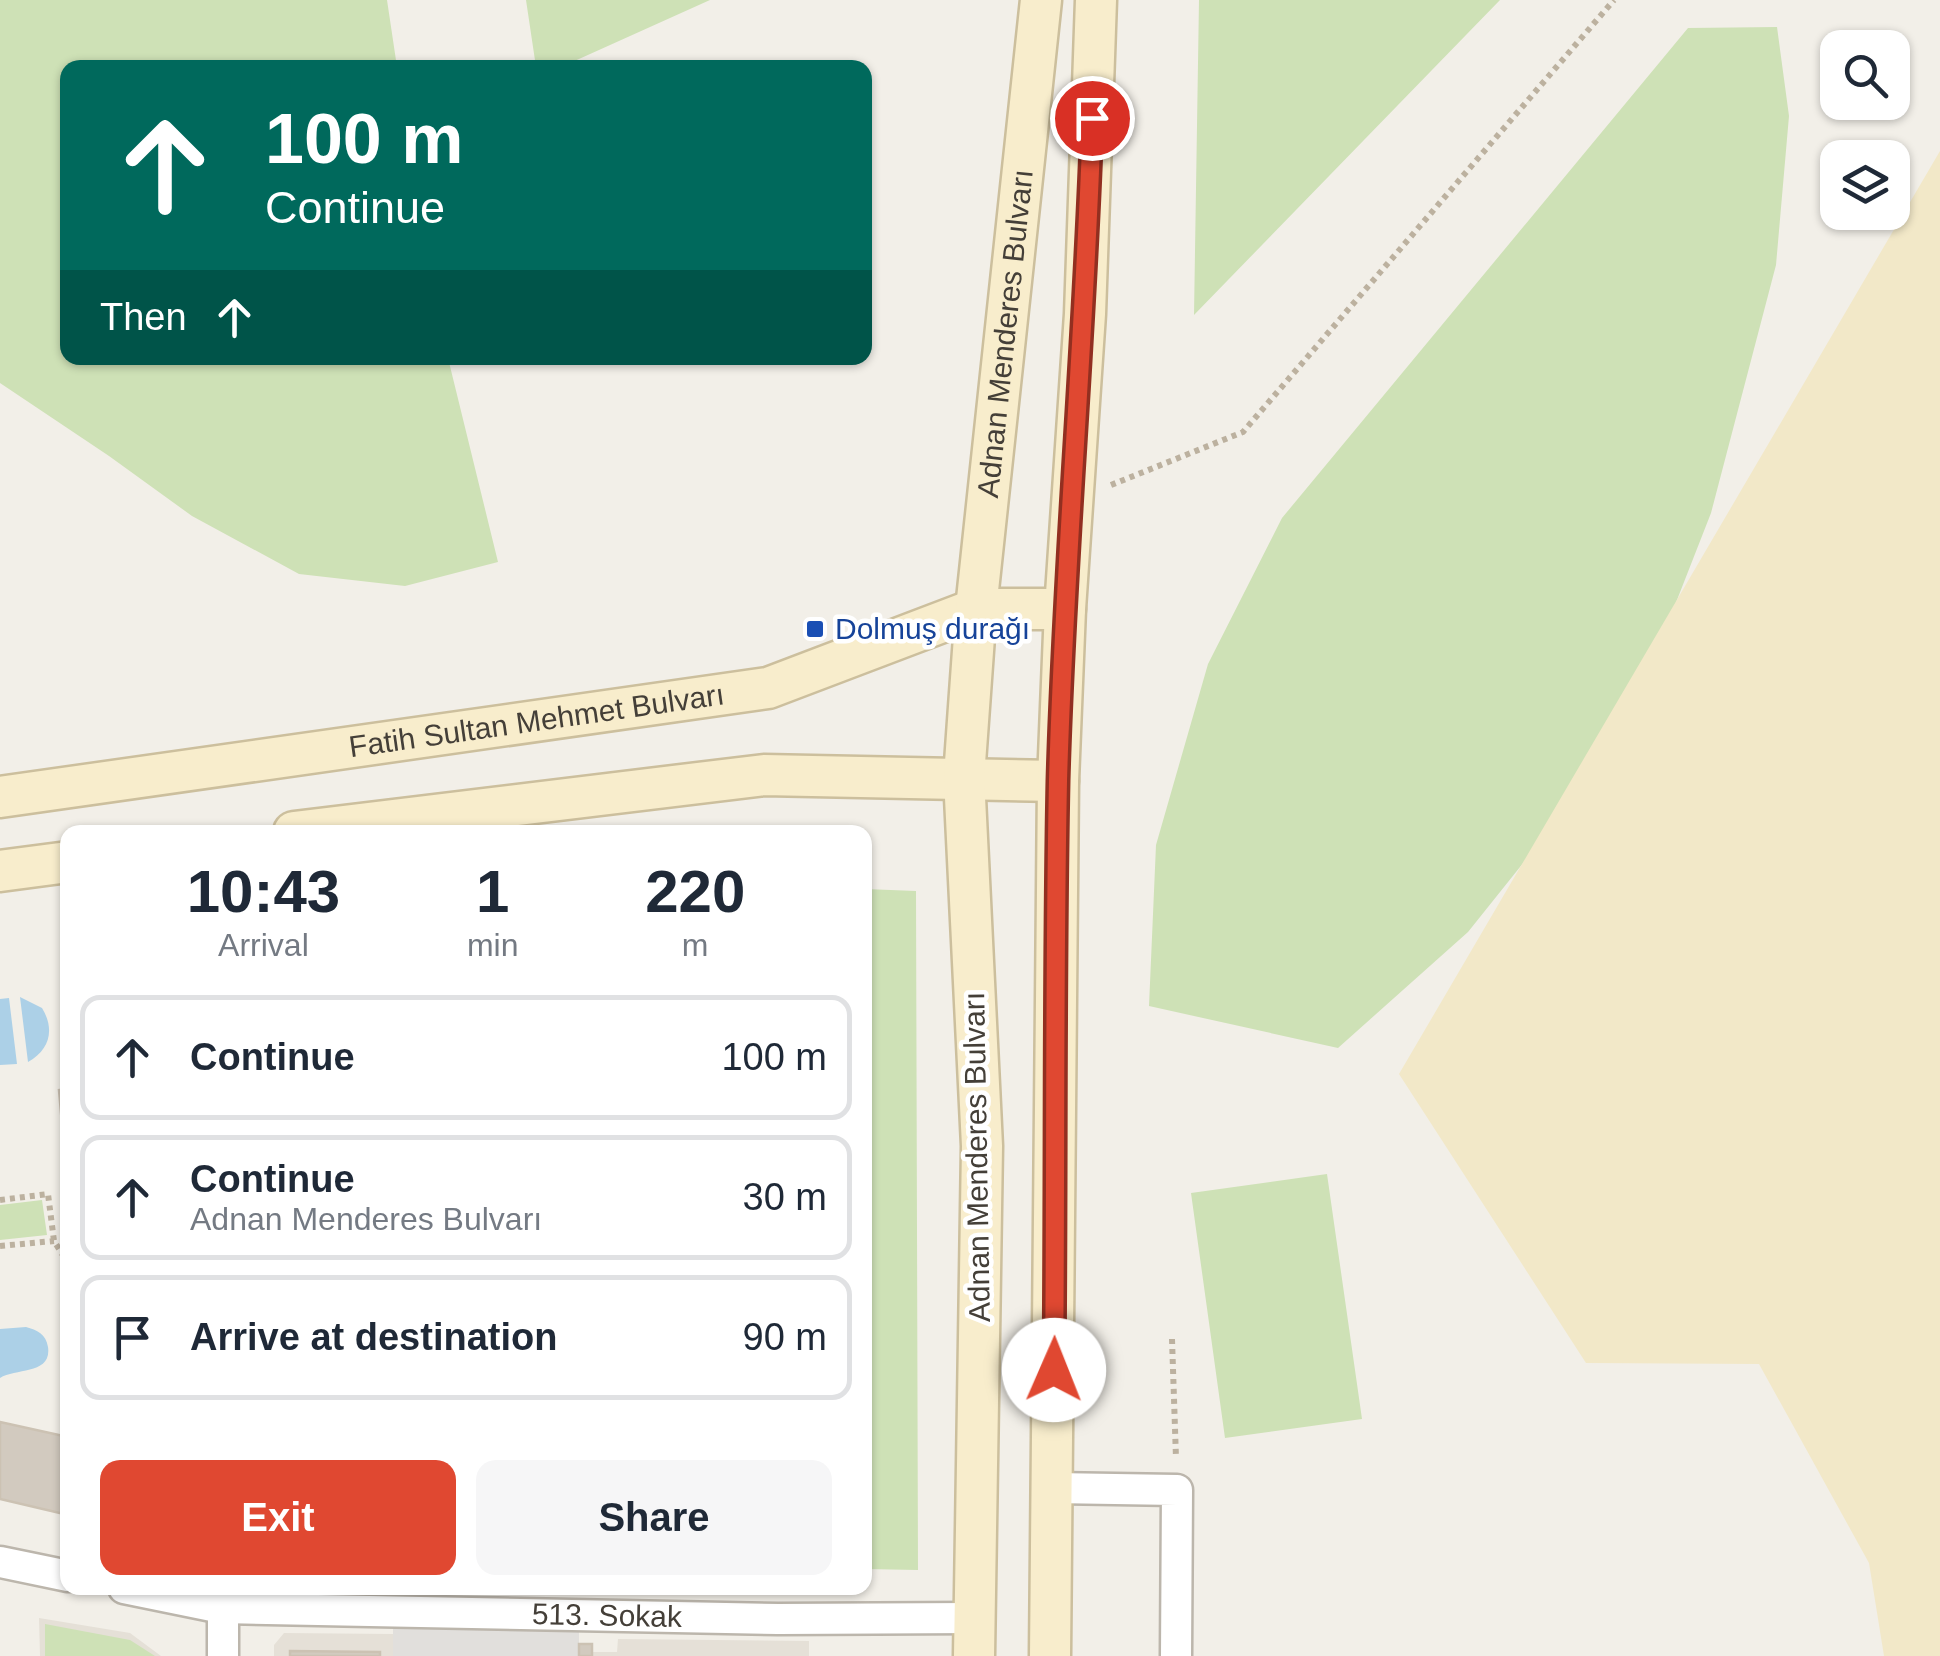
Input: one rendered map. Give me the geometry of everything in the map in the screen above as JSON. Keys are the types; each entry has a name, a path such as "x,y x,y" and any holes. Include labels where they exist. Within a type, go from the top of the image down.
{"main road":[{"name":"Adnan Menderes Bulvarı","path":"974,1637 982,1146 964,777 976,609 1041,0"},
{"path":"1050,1656 1058,781 1085,314 1096,0"},
{"name":"Fatih Sultan Mehmet Bulvarı","path":"0,797 768,688 976,609 1065,609"},
{"path":"352,825 764,775 1058,781"},
{"path":"0,871 60,863"}],"street":[{"path":"1053,1488 1176,1490 1176,1656"},
{"path":"0,1562 60,1574"},
{"name":"513. Sokak","path":"193,1595 778,1619 974,1637"},
{"path":"222,1598 223,1656"}],"path":[{"path":"1073,501 1242,432 1614,0"},
{"path":"0,1200 48,1194 54,1241 60,1250"},
{"path":"0,1246 54,1241"},
{"path":"1172,1339 1176,1490"}],"shaded area":[{"path":"39,1618 130,1633 161,1656 40,1656"},
{"path":"393,1624 579,1628 579,1656 393,1656"},
{"path":"284,1633 393,1634 393,1656 274,1656 274,1645"},
{"path":"618,1639 809,1641 809,1656 592,1656 592,1652 617,1652"}],"green space":[{"path":"0,0 387,0 396,60 60,60 60,365 450,365 498,562 405,586 299,574 192,516 0,383"},
{"path":"526,0 710,0 577,60 535,60"},
{"path":"1199,0 1500,0 1194,315"},
{"path":"1777,27 1789,116 1776,265 1711,513 1623,738 1468,932 1338,1048 1149,1006 1156,845 1208,664 1282,518 1688,28"},
{"path":"872,889 916,891 918,1570 872,1569"},
{"path":"1327,1174 1362,1419 1225,1438 1191,1193"},
{"path":"42,1200 47,1235 0,1240 0,1205"},
{"path":"45,1624 130,1640 155,1656 45,1656"}],"sand":[{"path":"1940,151 1940,1656 1884,1656 1869,1563 1759,1364 1586,1363 1399,1074 1894,230 1910,230 1910,202"}],"water":[{"path":"20,997 42,1008 49,1031 46,1045 28,1062"},
{"path":"9,998 17,1064 0,1065 0,999"},
{"path":"26,1327 43,1336 48,1356 39,1366 0,1378 0,1329"}],"building":[{"path":"0,1422 60,1435 60,1513 0,1499"},
{"path":"579,1644 592,1644 592,1656 579,1656"},
{"path":"290,1651 380,1652 380,1656 290,1656"}],"place":[{"name":"Dolmuş durağı","path":"815,629"}],"route":[{"path":"1054,1370 1058,781 1085,314 1092,118"}]}
